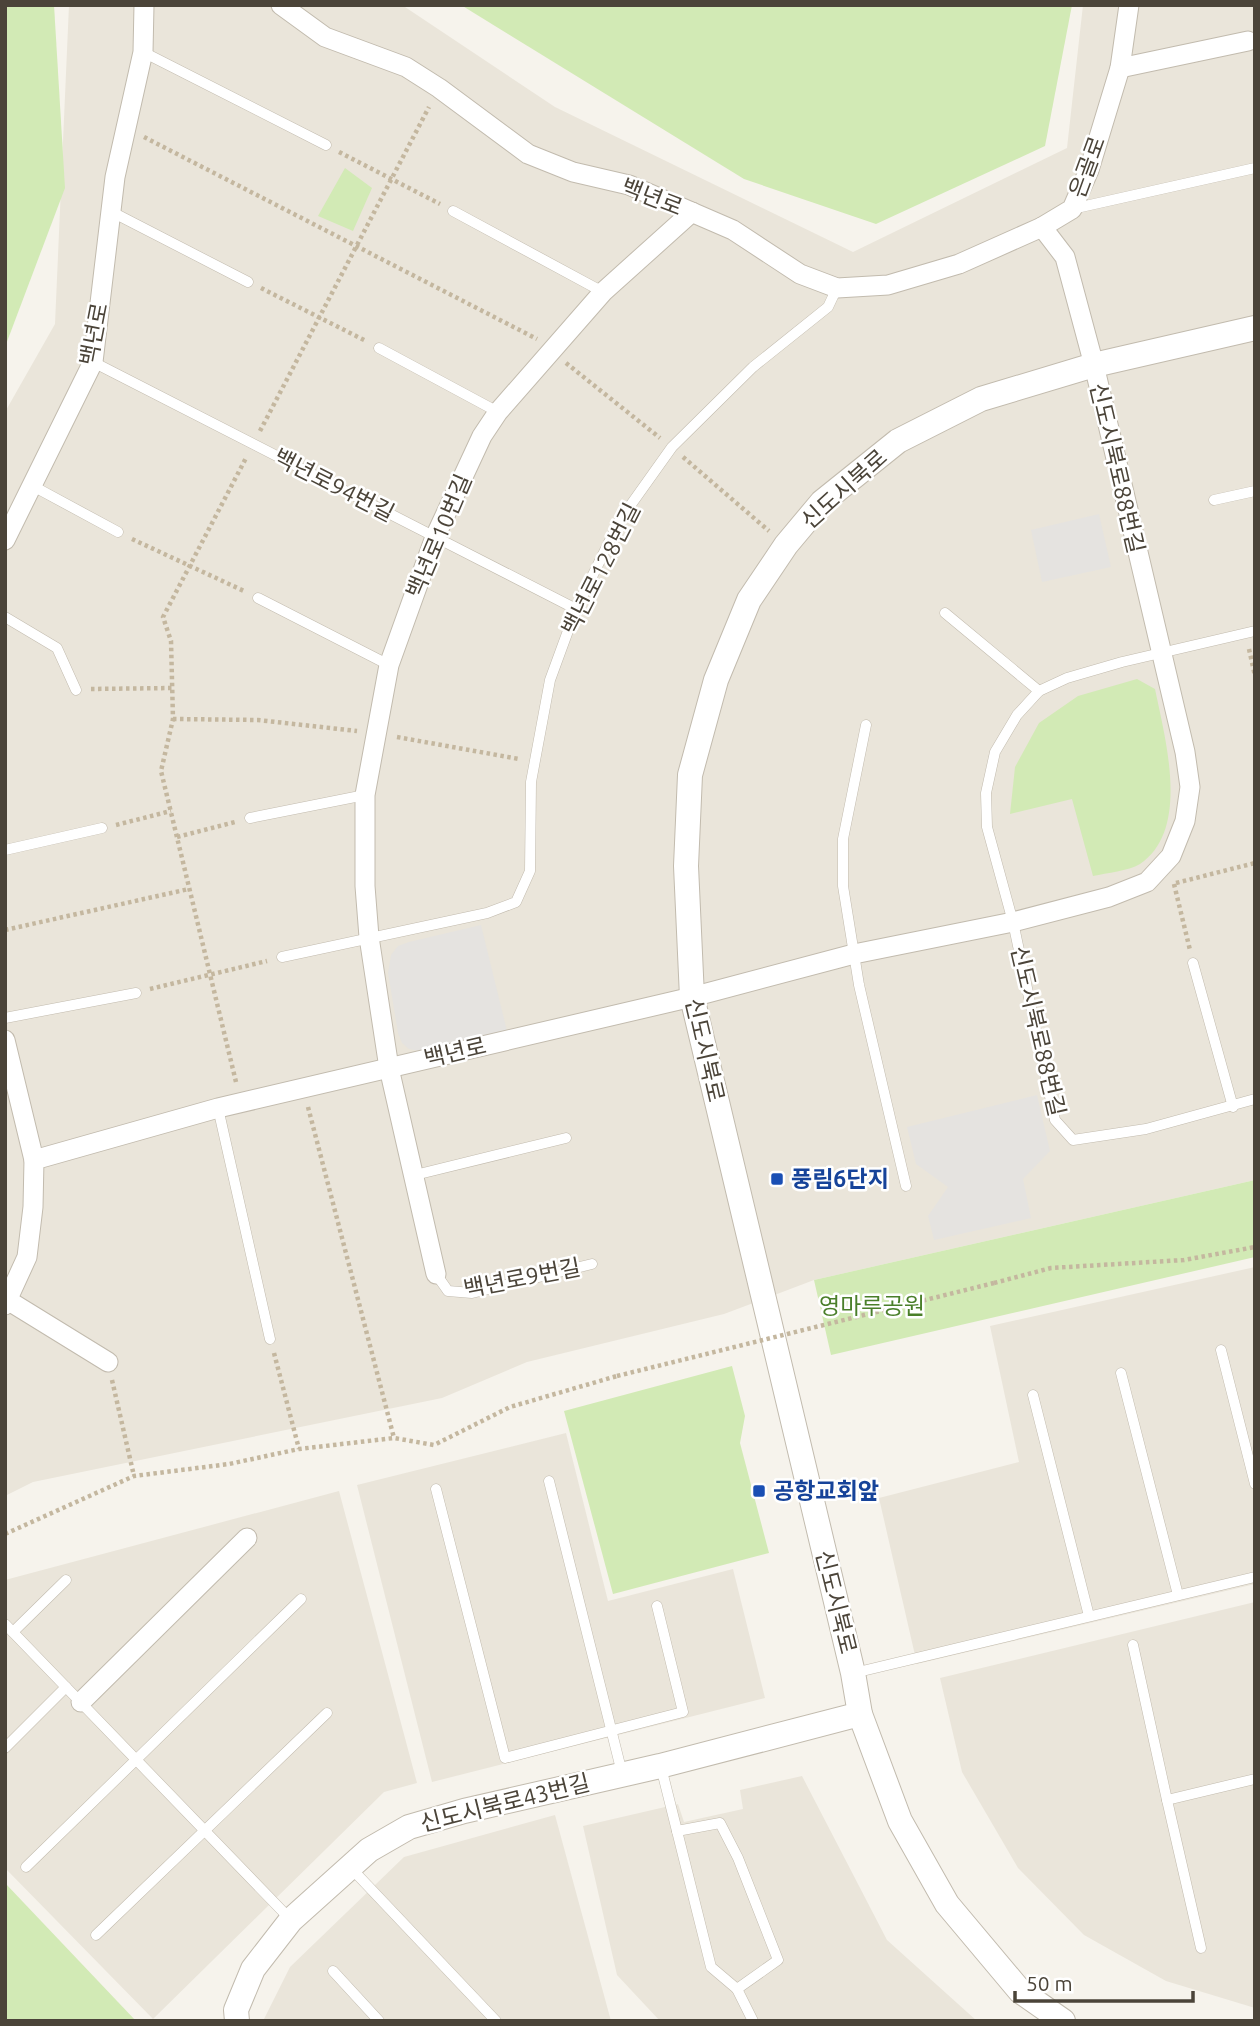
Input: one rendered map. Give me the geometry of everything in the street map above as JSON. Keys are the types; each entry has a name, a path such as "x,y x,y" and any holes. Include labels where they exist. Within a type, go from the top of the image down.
{"street":[{"name":"백년로","path":"5,540 93,362 116,177 143,52 144,5"},
{"name":"백년로","path":"281,5 326,37 406,67 528,154 573,172 629,185 692,212 733,230 800,274 837,288 900,282 959,264 1042,227"},
{"name":"은골로","path":"1042,227 1072,209 1089,170 1120,68 1129,5"},
{"path":"1120,68 1248,41"},
{"name":"백년로10번길","path":"389,1068 369,937 365,886 365,795 389,665 435,537 482,436 498,412 603,292 692,212"},
{"path":"1042,227 1065,257 1094,365"},
{"name":"신도시북로","path":"1063,2021 1020,1991 947,1904 900,1821 860,1714 853,1673 692,997 686,866 690,775 716,680 749,600 786,545 822,502 898,441 981,400 1094,365 1255,328"},
{"name":"신도시북로88번길","path":"692,997 853,954 1013,922 1109,897 1147,882 1171,856 1185,821 1190,787 1185,752 1094,365"},
{"name":"백년로","path":"34,1160 218,1108 692,997"},
{"path":"5,1040 34,1160 33,1207 27,1257 7,1303 108,1362"},
{"name":"백년로9번길","path":"389,1068 436,1274"},
{"path":"80,1702 247,1538"},
{"name":"신도시북로43번길","path":"237,2021 236,2010 253,1969 292,1920 369,1850 409,1827 464,1811 660,1766 860,1714"}],"lane":[{"path":"143,52 326,145"},
{"path":"1072,209 1255,169"},
{"path":"453,211 603,292"},
{"path":"112,212 248,282"},
{"name":"백년로128번길","path":"369,937 487,913 516,901 530,871 531,782 550,680 576,609 620,520 672,447 753,367 828,307 837,288"},
{"path":"379,348 498,412"},
{"name":"백년로94번길","path":"93,362 576,609"},
{"path":"31,485 118,532"},
{"path":"1214,500 1255,491"},
{"path":"258,598 389,665"},
{"path":"945,613 1039,691"},
{"path":"5,617 57,648 76,690"},
{"name":"신도시북로88번길","path":"1250,632 1067,678 1039,691 1017,715 995,752 986,793 987,827 1013,922 1055,1120 1073,1140 1146,1129 1255,1099"},
{"path":"866,725 843,839 844,886 853,954 906,1186"},
{"path":"250,818 365,795"},
{"path":"5,850 102,828"},
{"path":"282,957 369,937"},
{"path":"1193,962 1233,1107"},
{"path":"5,1018 136,993"},
{"path":"218,1108 271,1339"},
{"path":"415,1175 566,1138"},
{"name":"백년로9번길","path":"436,1274 448,1291 472,1293 592,1264"},
{"path":"1221,1350 1255,1484"},
{"path":"1121,1373 1178,1595"},
{"path":"1033,1395 1089,1616"},
{"path":"549,1481 623,1774"},
{"path":"436,1489 505,1758 683,1712 657,1605"},
{"path":"853,1673 1255,1577"},
{"path":"66,1580 9,1628 292,1920"},
{"path":"26,1867 301,1599"},
{"path":"1133,1644 1201,1948"},
{"path":"5,1748 66,1687"},
{"path":"96,1935 327,1713"},
{"path":"660,1766 711,1967 737,1989 753,2021"},
{"path":"1167,1800 1255,1779"},
{"path":"677,1831 720,1823 738,1858 778,1960 737,1989"},
{"path":"350,1867 496,2021"},
{"path":"333,1971 379,2021"}],"path":[{"path":"125,127 535,337 672,447 786,545"},
{"path":"326,145 453,211"},
{"path":"248,282 379,348"},
{"path":"118,532 258,598"},
{"path":"1250,632 1255,676"},
{"path":"76,690 173,688"},
{"path":"102,828 171,811"},
{"path":"177,837 250,818"},
{"path":"1147,882 1174,883 1255,863"},
{"path":"1174,883 1193,962"},
{"path":"5,930 189,889"},
{"path":"136,993 282,957"},
{"path":"303,1088 394,1438"},
{"path":"5,1534 134,1476 229,1464 299,1449 394,1438 434,1446 510,1407 617,1376 1051,1268 1184,1260 1255,1247"},
{"path":"271,1339 299,1449"},
{"path":"108,1362 134,1476"}],"shaded area":[{"path":"69,5 402,5 555,107 853,252 1067,148 1083,5 1255,5 1255,1180 814,1280 724,1314 527,1362 442,1398 33,1482 5,1496 5,412 55,324"},
{"path":"1099,514 1111,567 1042,582 1031,530"},
{"path":"481,925 508,1035 431,1053 409,1049 402,1043 398,1033 388,973 391,955 398,946 409,942"},
{"path":"1037,1095 1050,1151 1023,1179 1031,1218 934,1240 928,1216 948,1187 916,1164 907,1127"},
{"path":"1255,1267 1255,1584 917,1664 879,1498 1019,1462 990,1326"},
{"path":"566,1433 608,1601 733,1569 765,1698 432,1782 357,1485"},
{"path":"339,1491 417,1783 384,1792 153,2019 5,1868 5,1580"},
{"path":"1255,1602 1255,2008 1166,1981 1084,1935 1018,1868 962,1772 940,1678"},
{"path":"802,1776 887,1940 977,2021 660,2021 617,1975 583,1826 678,1804 684,1822 743,1809 740,1790"},
{"path":"555,1815 611,2021 263,2021 290,1967 404,1857"}],"green space":[{"path":"5,5 54,5 65,188 5,347"},
{"path":"461,5 1072,5 1045,146 876,224 744,179"},
{"path":"345,168 372,188 353,231 318,216"},
{"path":"1137,679 1155,689 1168,757 1170,807 1165,829 1156,849 1140,864 1093,876 1072,799 1010,814 1015,767 1039,723 1078,696"},
{"name":"영마루공원","path":"1255,1180 1255,1257 831,1355 814,1280"},
{"path":"732,1366 745,1416 740,1443 769,1553 613,1594 564,1411"},
{"path":"5,1883 136,2021 5,2021"}],"place":[{"name":"풍림6단지","path":"777,1179"},
{"name":"공항교회앞","path":"759,1491"}]}
